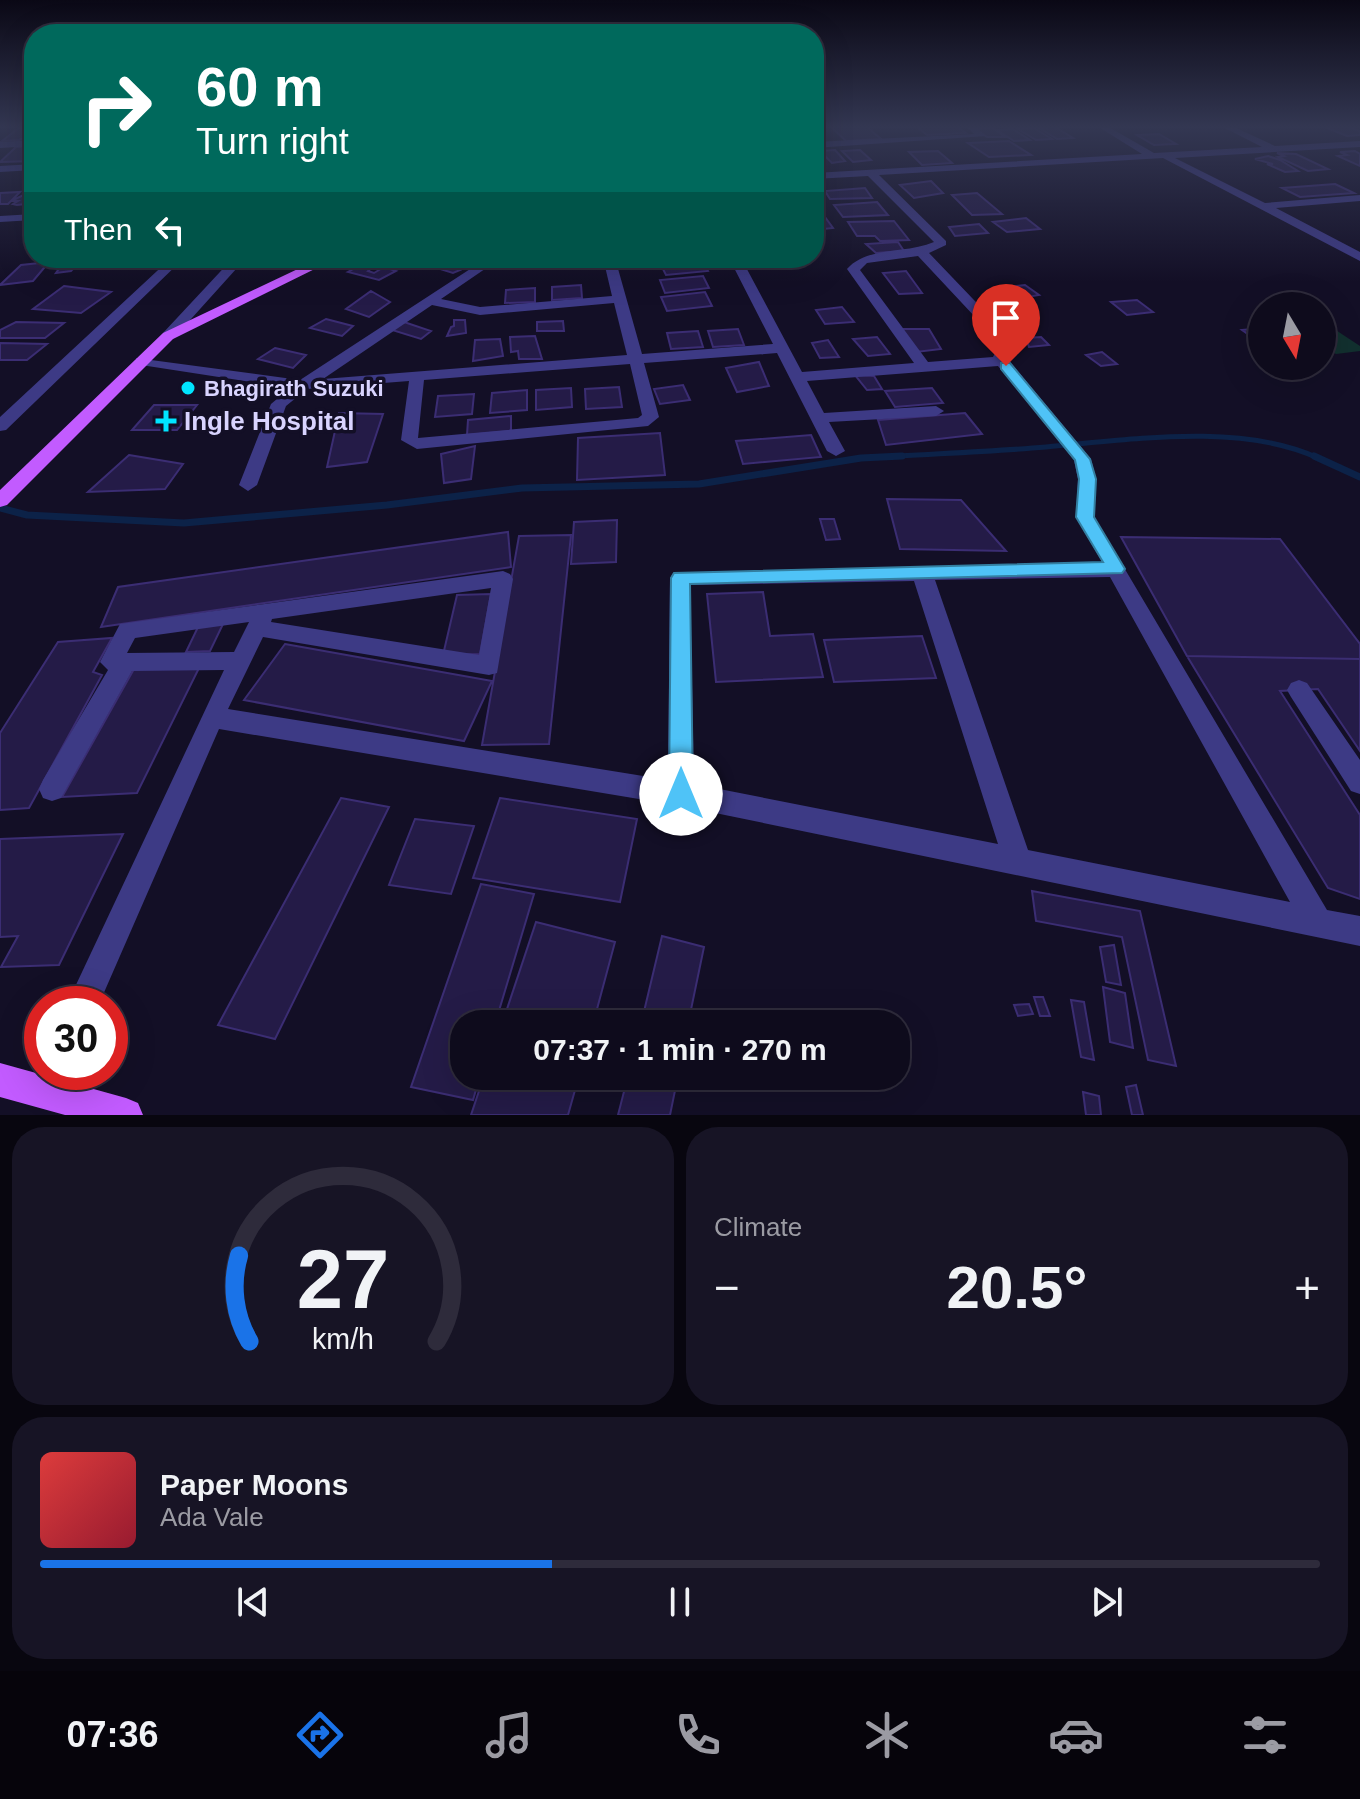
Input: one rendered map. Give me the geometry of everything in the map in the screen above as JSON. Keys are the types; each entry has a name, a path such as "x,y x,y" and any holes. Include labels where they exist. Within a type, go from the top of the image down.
{"main road":[{"path":"0,501 168,336 310,268"},
{"path":"0,1080 24,1081"},
{"path":"67,1090 126,1115"}],"street":[{"path":"876,178 942,243 921,252 863,260 853,269 924,367"},
{"path":"1210,178 1360,257"},
{"path":"1263,206 1360,198"},
{"path":"0,219 24,218"},
{"path":"921,252 1014,350 1000,356 1082,459 1087,479 1085,517 1318,923"},
{"path":"0,426 167,268"},
{"path":"168,336 231,268"},
{"path":"248,485 279,404 480,268"},
{"path":"417,376 409,440 431,444 642,423 651,417 611,268"},
{"path":"740,268 836,451"},
{"path":"430,301 480,311 619,299"},
{"path":"141,361 303,385 782,348"},
{"path":"797,377 1003,361"},
{"path":"818,418 936,411"},
{"path":"681,794 680,578 1116,569"},
{"path":"922,573 1018,863"},
{"path":"241,661 111,662 128,630 261,620 503,579 489,666 261,620"},
{"path":"91,986 212,717 261,620"},
{"path":"52,789 125,662"},
{"path":"1299,690 1360,782"},
{"path":"212,717 681,794 1360,931"}],"green space":[{"path":"1336,330 1360,346 1360,351 1336,354"}],"building":[{"path":"931,181 943,193 914,198 900,185"},
{"path":"1335,184 1354,193 1300,197 1282,188"},
{"path":"865,188 872,198 830,199 825,191"},
{"path":"20,192 8,204 0,204 0,193"},
{"path":"977,193 1002,214 972,215 952,195"},
{"path":"24,195 24,204 17,205 13,204 18,201 11,201"},
{"path":"877,202 888,215 843,217 834,205"},
{"path":"824,216 833,228 824,229"},
{"path":"1026,218 1040,229 1007,232 993,222"},
{"path":"894,221 909,240 880,241 875,236 857,236 848,222"},
{"path":"979,224 988,233 955,236 949,227"},
{"path":"898,242 904,251 876,253 866,244"},
{"path":"21,265 24,268 44,268 33,281 0,285"},
{"path":"60,268 74,268 71,271 56,273"},
{"path":"355,268 372,268 368,271 374,273 382,268 396,271 379,280 348,272"},
{"path":"437,268 460,270 453,273"},
{"path":"662,268 706,268 708,271 666,275"},
{"path":"906,271 922,293 899,294 883,273"},
{"path":"703,276 709,288 665,293 660,280"},
{"path":"581,285 582,298 552,300 552,287"},
{"path":"1025,285 1039,295 1022,298 1009,287"},
{"path":"64,286 111,292 81,313 33,309"},
{"path":"535,288 535,302 505,303 506,290"},
{"path":"371,291 390,302 369,317 346,309"},
{"path":"705,292 712,306 667,311 661,297"},
{"path":"1137,300 1153,312 1127,315 1111,302"},
{"path":"842,307 854,322 825,324 816,310"},
{"path":"326,319 353,326 342,336 310,328"},
{"path":"454,320 465,320 466,333 447,336 454,326"},
{"path":"563,321 564,331 537,331 537,322"},
{"path":"16,322 64,323 45,338 0,338 0,330"},
{"path":"404,322 431,331 421,339 392,330"},
{"path":"738,329 744,345 713,347 708,331"},
{"path":"899,329 929,329 941,349 916,352"},
{"path":"698,331 703,347 671,349 667,333"},
{"path":"535,336 542,359 519,359 518,351 511,352 510,337"},
{"path":"877,337 890,354 868,356 853,339"},
{"path":"1041,337 1049,345 1029,347 1026,338"},
{"path":"500,339 503,356 473,361 475,340"},
{"path":"828,340 839,357 820,358 812,343"},
{"path":"0,343 47,344 27,360 0,360"},
{"path":"275,348 306,355 293,368 258,359"},
{"path":"1102,352 1117,364 1101,366 1086,355"},
{"path":"759,362 769,386 737,392 726,368"},
{"path":"855,375 874,376 882,389 867,390"},
{"path":"683,385 690,400 660,404 654,389"},
{"path":"619,387 622,407 586,409 585,389"},
{"path":"571,388 572,407 536,410 536,390"},
{"path":"932,388 943,403 895,407 885,391"},
{"path":"527,390 527,410 490,413 492,393"},
{"path":"474,394 472,414 435,417 438,396"},
{"path":"154,405 197,405 177,430 132,430"},
{"path":"339,413 383,414 367,462 327,467"},
{"path":"965,413 982,434 886,445 878,420"},
{"path":"511,416 511,431 467,435 468,420"},
{"path":"660,433 665,475 577,480 578,438"},
{"path":"811,435 821,457 743,464 736,441"},
{"path":"475,446 471,479 444,483 441,454"},
{"path":"129,455 183,464 165,489 88,492"},
{"path":"887,499 961,500 1006,551 900,549"},
{"path":"820,519 834,519 840,539 826,540"},
{"path":"617,520 616,562 571,564 574,522"},
{"path":"508,532 511,567 101,627 118,587"},
{"path":"571,535 549,744 482,745 519,536"},
{"path":"1121,537 1280,539 1360,644 1360,659 1187,656"},
{"path":"763,592 770,636 813,634 823,677 716,682 707,594"},
{"path":"491,594 480,654 443,655 457,595"},
{"path":"223,624 210,651 186,652 199,625"},
{"path":"922,636 936,678 834,682 824,640"},
{"path":"112,638 93,672 102,675 29,808 0,810 0,733 58,642"},
{"path":"285,644 492,681 464,741 244,700"},
{"path":"1187,656 1360,659 1360,751 1318,689 1280,691 1360,815 1360,899 1328,888"},
{"path":"200,666 137,793 62,797 134,669"},
{"path":"341,798 389,807 275,1039 218,1025"},
{"path":"500,798 637,819 620,902 473,878"},
{"path":"415,819 474,826 451,894 389,885"},
{"path":"123,834 59,965 1,967 18,936 0,937 0,839"},
{"path":"481,884 534,894 499,1010 450,1010 450,1090 476,1090 473,1100 411,1087"},
{"path":"1032,891 1140,911 1176,1066 1148,1060 1122,937 1036,921"},
{"path":"536,922 615,942 597,1010 507,1010"},
{"path":"662,936 704,947 691,1010 644,1010"},
{"path":"1114,945 1121,985 1106,982 1100,947"},
{"path":"1103,987 1125,993 1133,1048 1110,1042"},
{"path":"1034,997 1043,997 1050,1016 1040,1016"},
{"path":"1071,1000 1084,1002 1094,1060 1081,1057"},
{"path":"1029,1004 1033,1014 1018,1016 1014,1005"},
{"path":"1136,1085 1143,1115 1132,1115 1126,1087"},
{"path":"479,1090 575,1090 568,1115 471,1115"},
{"path":"624,1090 675,1090 670,1115 618,1115"},
{"path":"1083,1092 1099,1096 1101,1115 1086,1115"}],"waterway":[{"path":"868,458 1184,436 1254,440 1318,458"},
{"path":"0,508 27,515 184,523 387,505 522,488 699,484 861,458 902,456"},
{"path":"1314,456 1360,477"}],"place":[{"name":"Bhagirath Suzuki","path":"188,388"},
{"name":"Ingle Hospital","path":"166,421"}],"route":[{"path":"681,794 680,578 1116,569 1085,517 1087,479 1082,459 1006,366"}]}
